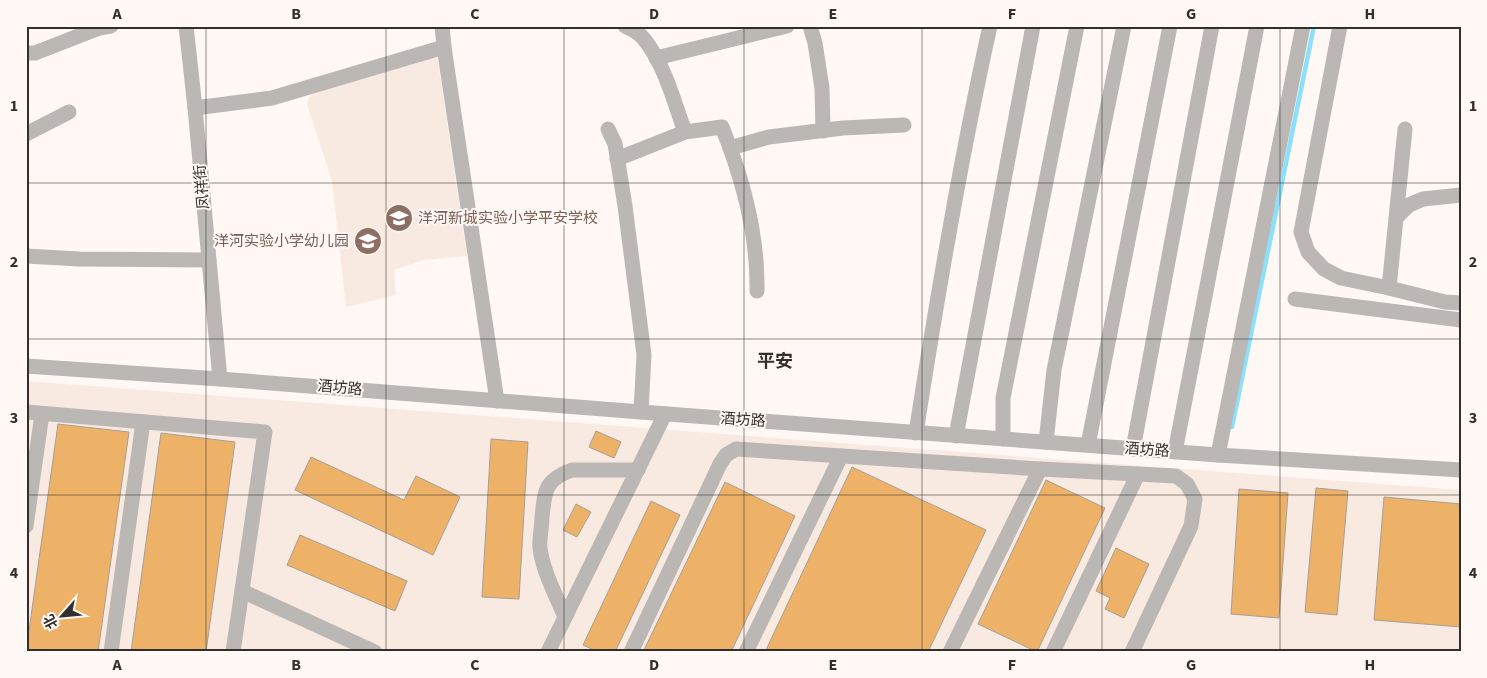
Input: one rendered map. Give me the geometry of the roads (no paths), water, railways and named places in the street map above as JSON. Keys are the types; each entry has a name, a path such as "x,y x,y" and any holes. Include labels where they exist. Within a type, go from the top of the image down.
{"street":[{"path":"26,53 35,53 99,28 111,26"},
{"name":"凤祥街","path":"186,26 220,379"},
{"path":"442,26 497,401"},
{"path":"625,26 644,38 656,58 667,81 685,132"},
{"path":"656,58 787,26"},
{"path":"810,26 815,43 822,88 823,131"},
{"path":"916,433 972,108 990,26"},
{"path":"956,436 1033,26"},
{"path":"1003,439 1003,398 1077,26"},
{"path":"1046,442 1054,370 1124,26"},
{"path":"1088,445 1170,26"},
{"path":"1133,449 1212,26"},
{"path":"1175,452 1257,26"},
{"path":"1218,455 1303,26"},
{"path":"1340,26 1301,232 1308,252 1324,269 1341,278 1445,302 1461,303"},
{"path":"195,108 272,98 444,47"},
{"path":"26,134 69,112"},
{"path":"730,148 769,136 843,128 904,125"},
{"path":"617,159 685,132 722,127 752,221 757,291"},
{"path":"608,129 615,144 625,206 644,355 641,412"},
{"path":"1389,288 1405,129"},
{"path":"1396,218 1409,205 1423,199 1461,194"},
{"path":"26,256 79,259 209,260"},
{"path":"1296,299 1461,320"},
{"name":"酒坊路","path":"26,366 220,379 1133,449 1461,470"},
{"path":"26,412 265,432 233,652"},
{"path":"26,526 42,414"},
{"path":"548,652 666,414"},
{"path":"111,652 143,422"},
{"path":"631,652 720,464 726,455 736,449 1176,476 1187,484 1195,499 1191,526 1132,652"},
{"path":"746,652 841,456"},
{"path":"950,652 1040,469"},
{"path":"565,617 546,572 540,547 544,492 552,481 572,470 638,470"},
{"path":"1053,652 1138,474"},
{"path":"242,591 375,652"}],"waterway":[{"path":"1232,427 1314,26"}],"place":[{"name":"洋河新城实验小学平安学校","path":"399,218"},
{"name":"洋河实验小学幼儿园","path":"368,241"}],"district":[{"name":"平安","path":"775,361"}]}
